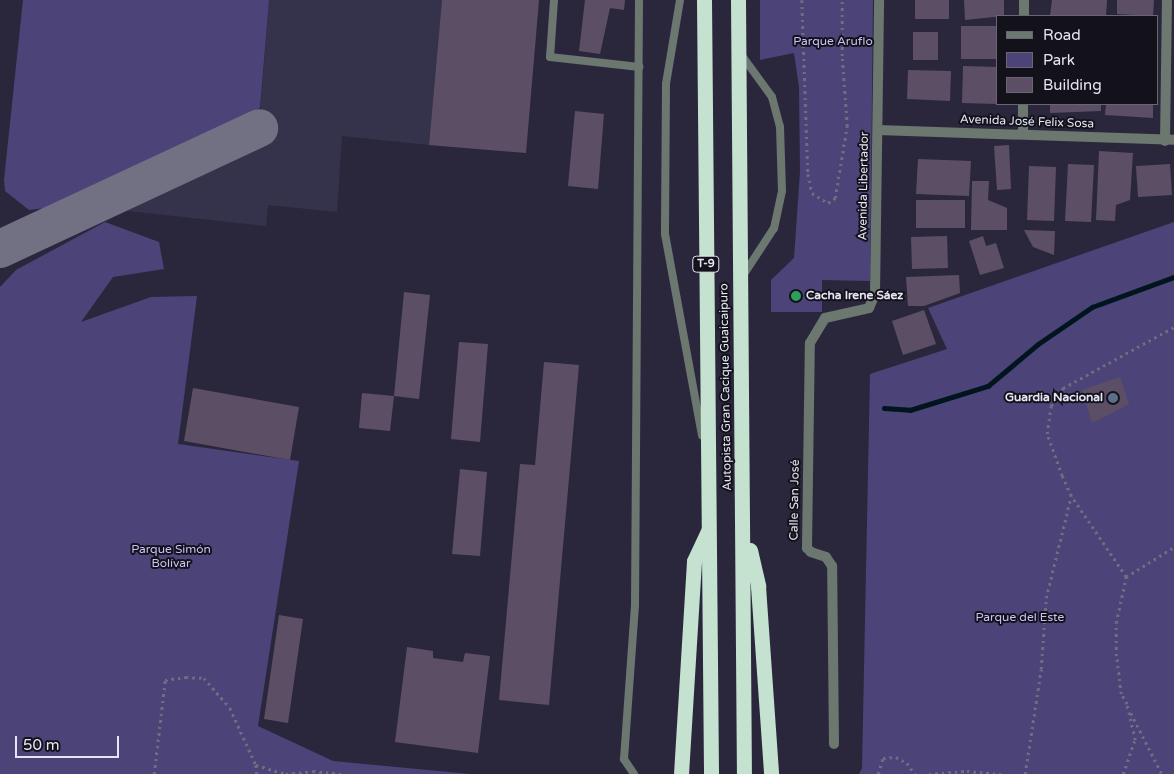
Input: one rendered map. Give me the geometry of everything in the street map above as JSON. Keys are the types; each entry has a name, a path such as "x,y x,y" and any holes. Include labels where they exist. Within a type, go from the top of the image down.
{"highway":[{"name":"Autopista Gran Cacique Guaicaipuro","path":"704,0 711,774"},
{"name":"Autopista Gran Cacique Guaicaipuro","path":"738,0 738,283 744,529 744,774"},
{"path":"681,774 694,561 710,528"},
{"path":"744,529 758,586 771,774"}],"street":[{"name":"Avenida Libertador","path":"814,332 826,318 861,311 873,302 878,130 879,0"},
{"path":"1024,0 1024,15"},
{"path":"1167,0 1169,141"},
{"path":"1022,133 1023,105"},
{"name":"Avenida José Felix Sosa","path":"878,130 1022,133 1169,141"},
{"name":"Calle San José","path":"814,332 810,343 807,548 811,552 826,557 832,566 834,744"}],"lane":[{"path":"554,0 550,57 639,67"},
{"path":"634,774 624,758 635,604 639,0"},
{"path":"680,0 666,84 664,234 702,432 708,502"},
{"path":"738,50 772,96 780,126 782,190 774,228 738,283"}],"path":[{"path":"802,0 808,174 812,193 828,203 836,198 847,126 842,56 842,0"},
{"path":"1126,577 1072,496 1047,434 1051,406 1063,388 1174,328"},
{"path":"1025,774 1041,669 1046,598 1072,496"},
{"path":"1162,774 1119,684 1115,647 1116,623 1126,577 1174,547"},
{"path":"154,774 165,680 186,677 204,678 230,708 256,765 257,774"},
{"path":"1123,774 1134,740 1127,704"},
{"path":"878,774 882,758 896,757 907,763 915,774"},
{"path":"256,765 286,774 313,771 342,774"},
{"path":"929,774 967,771 1001,774"}],"shaded area":[{"path":"269,0 442,0 429,145 342,136 337,212 268,205 266,226 92,207 259,128"}],"green space":[{"path":"23,0 269,0 260,108 63,201 45,208 29,210 5,191 4,180"},
{"name":"Parque Aruflo","path":"760,0 873,0 870,281 822,280 822,312 771,312 771,280 794,258 800,172 799,87 794,53 760,60"},
{"name":"Parque Simón Bolívar","path":"105,222 159,242 164,269 113,277 81,322 151,297 197,296 178,444 299,461 258,726 333,761 470,774 0,774 0,287 16,270"},
{"name":"Parque del Este","path":"1174,222 1174,774 859,774 862,768 870,374 947,349 928,308"}],"building":[{"path":"442,0 539,0 526,153 429,145"},
{"path":"585,0 625,0 624,10 610,8 600,54 579,51"},
{"path":"915,0 949,0 949,19 915,19"},
{"path":"964,0 1004,0 1004,15 965,20"},
{"path":"1052,0 1107,0 1106,15 1050,15"},
{"path":"1117,0 1154,0 1153,15 1117,14"},
{"path":"961,26 996,26 996,59 961,59"},
{"path":"913,32 938,32 938,60 913,60"},
{"path":"963,66 996,67 996,104 962,103"},
{"path":"908,70 951,71 950,101 907,99"},
{"path":"1050,105 1101,105 1101,111 1050,113"},
{"path":"1106,105 1153,105 1153,118 1105,115"},
{"path":"575,111 604,114 598,189 568,186"},
{"path":"1009,145 1011,189 997,190 994,146"},
{"path":"1099,151 1133,153 1130,200 1116,205 1115,221 1096,220"},
{"path":"918,159 971,161 969,196 916,194"},
{"path":"1068,164 1094,165 1091,222 1065,221"},
{"path":"1170,164 1172,195 1138,197 1136,166"},
{"path":"1029,166 1056,167 1054,221 1027,220"},
{"path":"972,181 989,181 988,200 1007,208 1007,230 971,230"},
{"path":"916,200 965,200 965,228 916,228"},
{"path":"1024,230 1055,231 1054,255 1033,247"},
{"path":"947,236 948,268 912,269 911,237"},
{"path":"983,236 986,246 996,243 1004,268 980,275 969,241"},
{"path":"959,275 960,293 924,306 908,306 906,277"},
{"path":"404,292 430,295 419,399 394,396"},
{"path":"924,310 936,344 903,355 892,321"},
{"path":"459,342 488,344 480,442 451,439"},
{"path":"544,362 579,365 549,705 499,700 520,464 535,465"},
{"path":"1120,377 1129,404 1092,423 1082,390"},
{"path":"193,388 299,407 290,460 184,441"},
{"path":"362,393 394,396 390,431 359,428"},
{"path":"460,469 487,472 480,556 452,554"},
{"path":"279,615 303,619 288,723 264,719"},
{"path":"407,647 433,651 433,658 463,662 465,653 490,656 478,753 395,742"}],"waterway":[{"path":"884,408 910,410 988,386 1038,344 1092,307 1174,277"}],"taxiway":[{"path":"0,249 259,128"}],"place":[{"name":"Cacha Irene Sáez","path":"796,296"},
{"name":"Guardia Nacional","path":"1113,398"}]}
